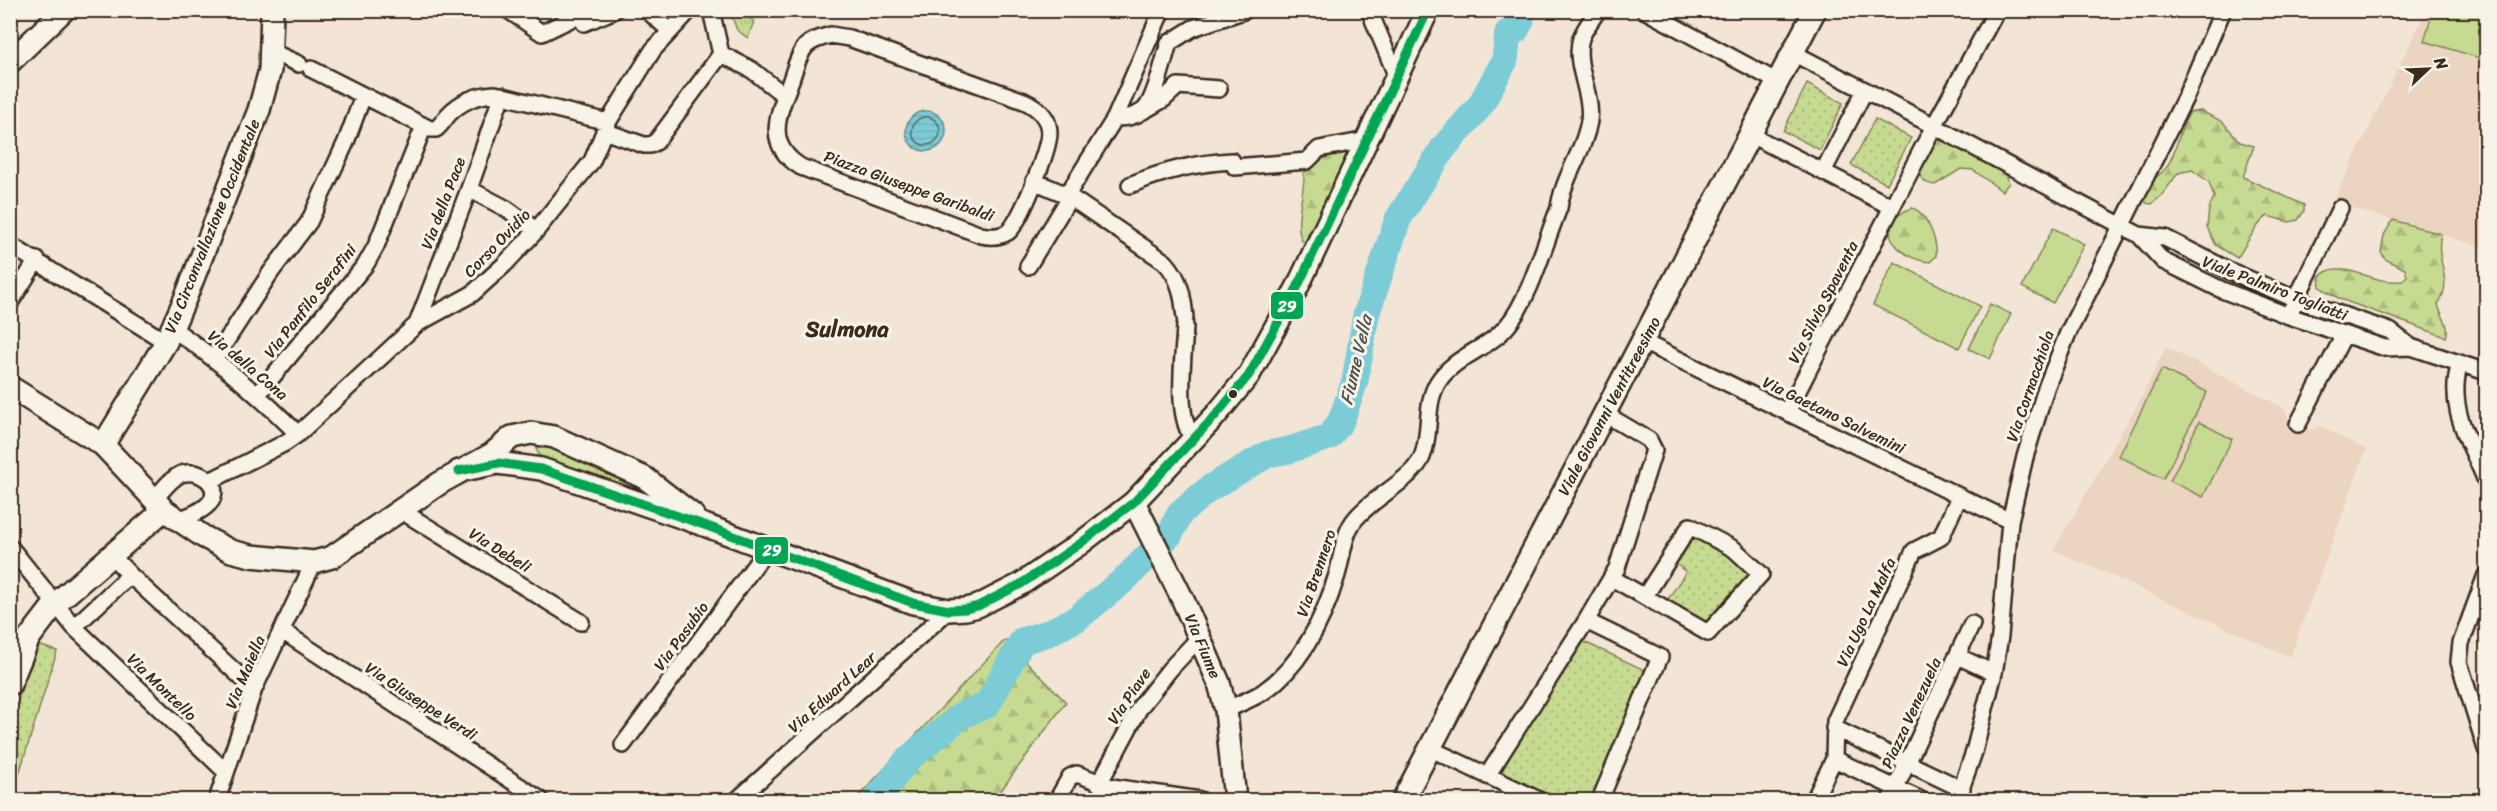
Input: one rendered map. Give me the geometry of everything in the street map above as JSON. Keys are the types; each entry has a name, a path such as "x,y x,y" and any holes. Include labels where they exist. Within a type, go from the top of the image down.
{"street":[{"path":"10,62 64,10"},
{"name":"Via Circonvallazione Occidentale","path":"103,446 169,335 259,110 267,86 272,52 272,10"},
{"path":"508,10 529,16 542,33 579,15 584,23 615,10"},
{"path":"647,10 669,30"},
{"name":"Corso Ovidio","path":"210,481 285,443 298,434 417,324 472,294 505,264 537,230 592,161 606,127 652,50 690,10"},
{"path":"272,52 427,127 436,129 441,126 449,115 469,99 478,95 502,95 606,127 644,145 650,145 656,142 721,54 711,10"},
{"path":"1028,266 1115,118 1162,10"},
{"path":"1145,110 1155,88 1169,43 1193,28 1246,10"},
{"path":"1369,10 1397,77"},
{"path":"459,471 498,463 541,469 707,526 913,603 949,610 978,606 1022,584 1134,502 1194,440 1249,375 1297,288 1428,10"},
{"name":"Via Brennero","path":"1226,710 1263,692 1290,668 1313,636 1328,602 1352,524 1368,505 1413,470 1422,456 1426,443 1431,396 1438,382 1446,372 1508,326 1519,310 1558,208 1561,191 1589,121 1590,105 1579,50 1585,29 1598,10"},
{"path":"1644,10 1778,82"},
{"name":"Viale Giovanni Ventitreesimo","path":"1403,801 1815,10"},
{"name":"Via Silvio Spaventa","path":"1787,412 1996,10"},
{"name":"Via Cornacchiola","path":"1959,795 1974,752 1994,673 2000,636 2010,521 2025,457 2056,361 2186,96 2223,10"},
{"name":"Piazza Giuseppe Garibaldi","path":"831,35 849,38 1033,105 1046,121 1049,132 1046,148 1034,181 1014,226 999,236 981,235 794,162 780,145 776,127 785,96 800,56 807,45 831,35"},
{"name":"Viale Palmiro Togliatti","path":"1793,53 2121,225 2139,235 2163,261 2222,290 2289,316 2385,348 2411,347"},
{"path":"721,54 752,70 785,96"},
{"path":"1115,118 1128,118 1145,110 1164,99 1178,86 1219,89"},
{"path":"1823,172 1865,90"},
{"name":"Via della Pace","path":"417,324 502,95"},
{"path":"215,358 271,272 309,222 346,142 363,96"},
{"name":"Via Panfilo Serafini","path":"258,394 366,264 427,127"},
{"path":"1751,135 1892,207"},
{"path":"1130,185 1173,169 1207,163 1232,161 1235,167 1307,161 1319,149 1367,140"},
{"path":"1034,181 1069,196 1165,261 1174,272 1179,284 1185,322 1182,409 1187,432 1194,440"},
{"path":"469,189 507,209 537,230"},
{"path":"2289,316 2295,299 2340,208"},
{"name":"Viale Palmiro Togliatti","path":"2139,235 2165,238 2230,271 2295,299 2390,331 2411,347 2487,372"},
{"name":"Via della Cona","path":"10,245 169,335 215,358 258,394 298,434"},
{"path":"10,303 36,261"},
{"path":"2298,424 2344,335"},
{"name":"Via Gaetano Salvemini","path":"1643,342 2010,521"},
{"path":"2460,363 2455,386 2458,413 2487,480"},
{"path":"10,387 103,446 165,510 204,537 231,551 272,559 314,562 332,557 459,471 492,454 512,437 522,434 543,434 632,471 707,526"},
{"path":"1487,776 1612,578 1625,546 1654,450 1649,440 1605,414"},
{"path":"541,469 532,457 530,446 536,437 543,434"},
{"path":"10,684 29,638 55,604 165,510 205,507 214,494 210,481 201,474 190,472 181,474 169,483 165,510"},
{"path":"645,504 659,502 667,495"},
{"name":"Via Ugo La Malfa","path":"1834,759 1834,728 1914,551 1941,537 1959,496"},
{"name":"Via Fiume","path":"1134,502 1183,600 1219,683 1226,710 1235,801"},
{"name":"Via Debeli","path":"400,510 581,622"},
{"path":"1612,578 1708,633 1761,574 1734,549 1690,526 1645,596"},
{"name":"Via Montello","path":"10,547 74,627 226,772"},
{"name":"Via Pasubio","path":"623,745 767,549"},
{"path":"111,555 254,689"},
{"name":"Via Maiella","path":"217,801 254,689 314,562"},
{"path":"74,627 130,575"},
{"path":"2487,575 2462,643 2459,662 2487,749"},
{"name":"Via Edward Lear","path":"737,801 949,610"},
{"path":"1586,621 1660,657 1600,801"},
{"path":"1957,656 1972,624"},
{"name":"Via Giuseppe Verdi","path":"282,631 541,801"},
{"name":"Via Piave","path":"1099,784 1140,706 1200,637"},
{"name":"Piazza Venezuela","path":"1892,795 1957,656 1994,673"},
{"path":"1834,728 1907,763 1959,795"},
{"path":"1429,748 1539,801"},
{"path":"1814,801 1834,759"},
{"name":"Piazza Venezuela","path":"1834,759 1892,795 1921,801"},
{"path":"1057,801 1070,777 1077,774 1099,784 1200,801"}],"shaded area":[{"path":"2426,11 2486,11 2486,248 2333,202"},
{"path":"2166,347 2284,408 2290,421 2308,430 2320,426 2366,450 2290,657 2054,550 2141,398"}],"green space":[{"path":"748,11 750,19 754,21 748,38 737,30 732,17"},
{"path":"2433,11 2474,11 2486,14 2486,60 2424,41"},
{"path":"1807,84 1843,103 1820,150 1783,131"},
{"path":"2201,111 2223,122 2240,142 2254,146 2243,177 2304,205 2304,211 2298,220 2289,222 2268,216 2264,219 2237,258 2216,245 2207,227 2209,209 2214,197 2209,182 2192,170 2178,173 2162,195 2152,204 2146,203 2146,188 2168,165 2190,112"},
{"path":"1875,119 1911,138 1887,184 1851,165"},
{"path":"1936,139 2006,174 2009,183 2002,191 1973,170 1961,169 1935,185 1926,182 1921,178 1920,165"},
{"path":"1347,152 1345,171 1308,242 1302,241 1299,216 1304,173 1324,158"},
{"path":"1912,208 1927,221 1933,236 1936,256 1930,262 1908,255 1892,240 1890,232 1892,223 1899,215"},
{"path":"2393,220 2441,234 2440,253 2445,287 2438,305 2446,325 2446,337 2340,299 2320,287 2319,277 2333,269 2343,269 2383,280 2402,281 2407,276 2405,269 2385,259 2381,252 2384,235"},
{"path":"2053,228 2084,244 2053,303 2022,287"},
{"path":"1894,262 1980,306 1959,348 1873,305"},
{"path":"1990,304 2011,314 1990,359 1969,349"},
{"path":"2162,369 2207,392 2163,479 2119,456"},
{"path":"2199,422 2232,439 2203,497 2170,481"},
{"path":"542,443 653,491 654,497 541,458 536,449"},
{"path":"1693,537 1729,556 1751,576 1706,626 1666,602 1686,572 1676,564"},
{"path":"1005,640 1066,702 994,800 855,800"},
{"path":"1582,641 1647,671 1591,800 1559,800 1501,773 1536,711"},
{"path":"35,644 57,651 11,800 11,723"}],"water":[{"path":"926,111 940,117 946,131 940,145 926,151 912,145 906,131 912,117"}],"waterway":[{"name":"Fiume Vella","path":"876,800 908,759 962,715 987,705 1022,641 1048,633 1076,619 1123,581 1170,534 1180,513 1210,488 1268,454 1329,437 1341,421 1355,381 1366,315 1398,219 1444,147 1480,106 1505,60 1508,33 1516,30 1521,20 1517,10"}],"transit line":[{"name":"29","path":"459,471 498,463 541,469 707,526 913,603 949,610 978,606 1021,584 1081,543 1134,502 1216,415 1249,375 1297,288 1428,10"}],"district":[{"name":"Sulmona","path":"847,329"}]}
